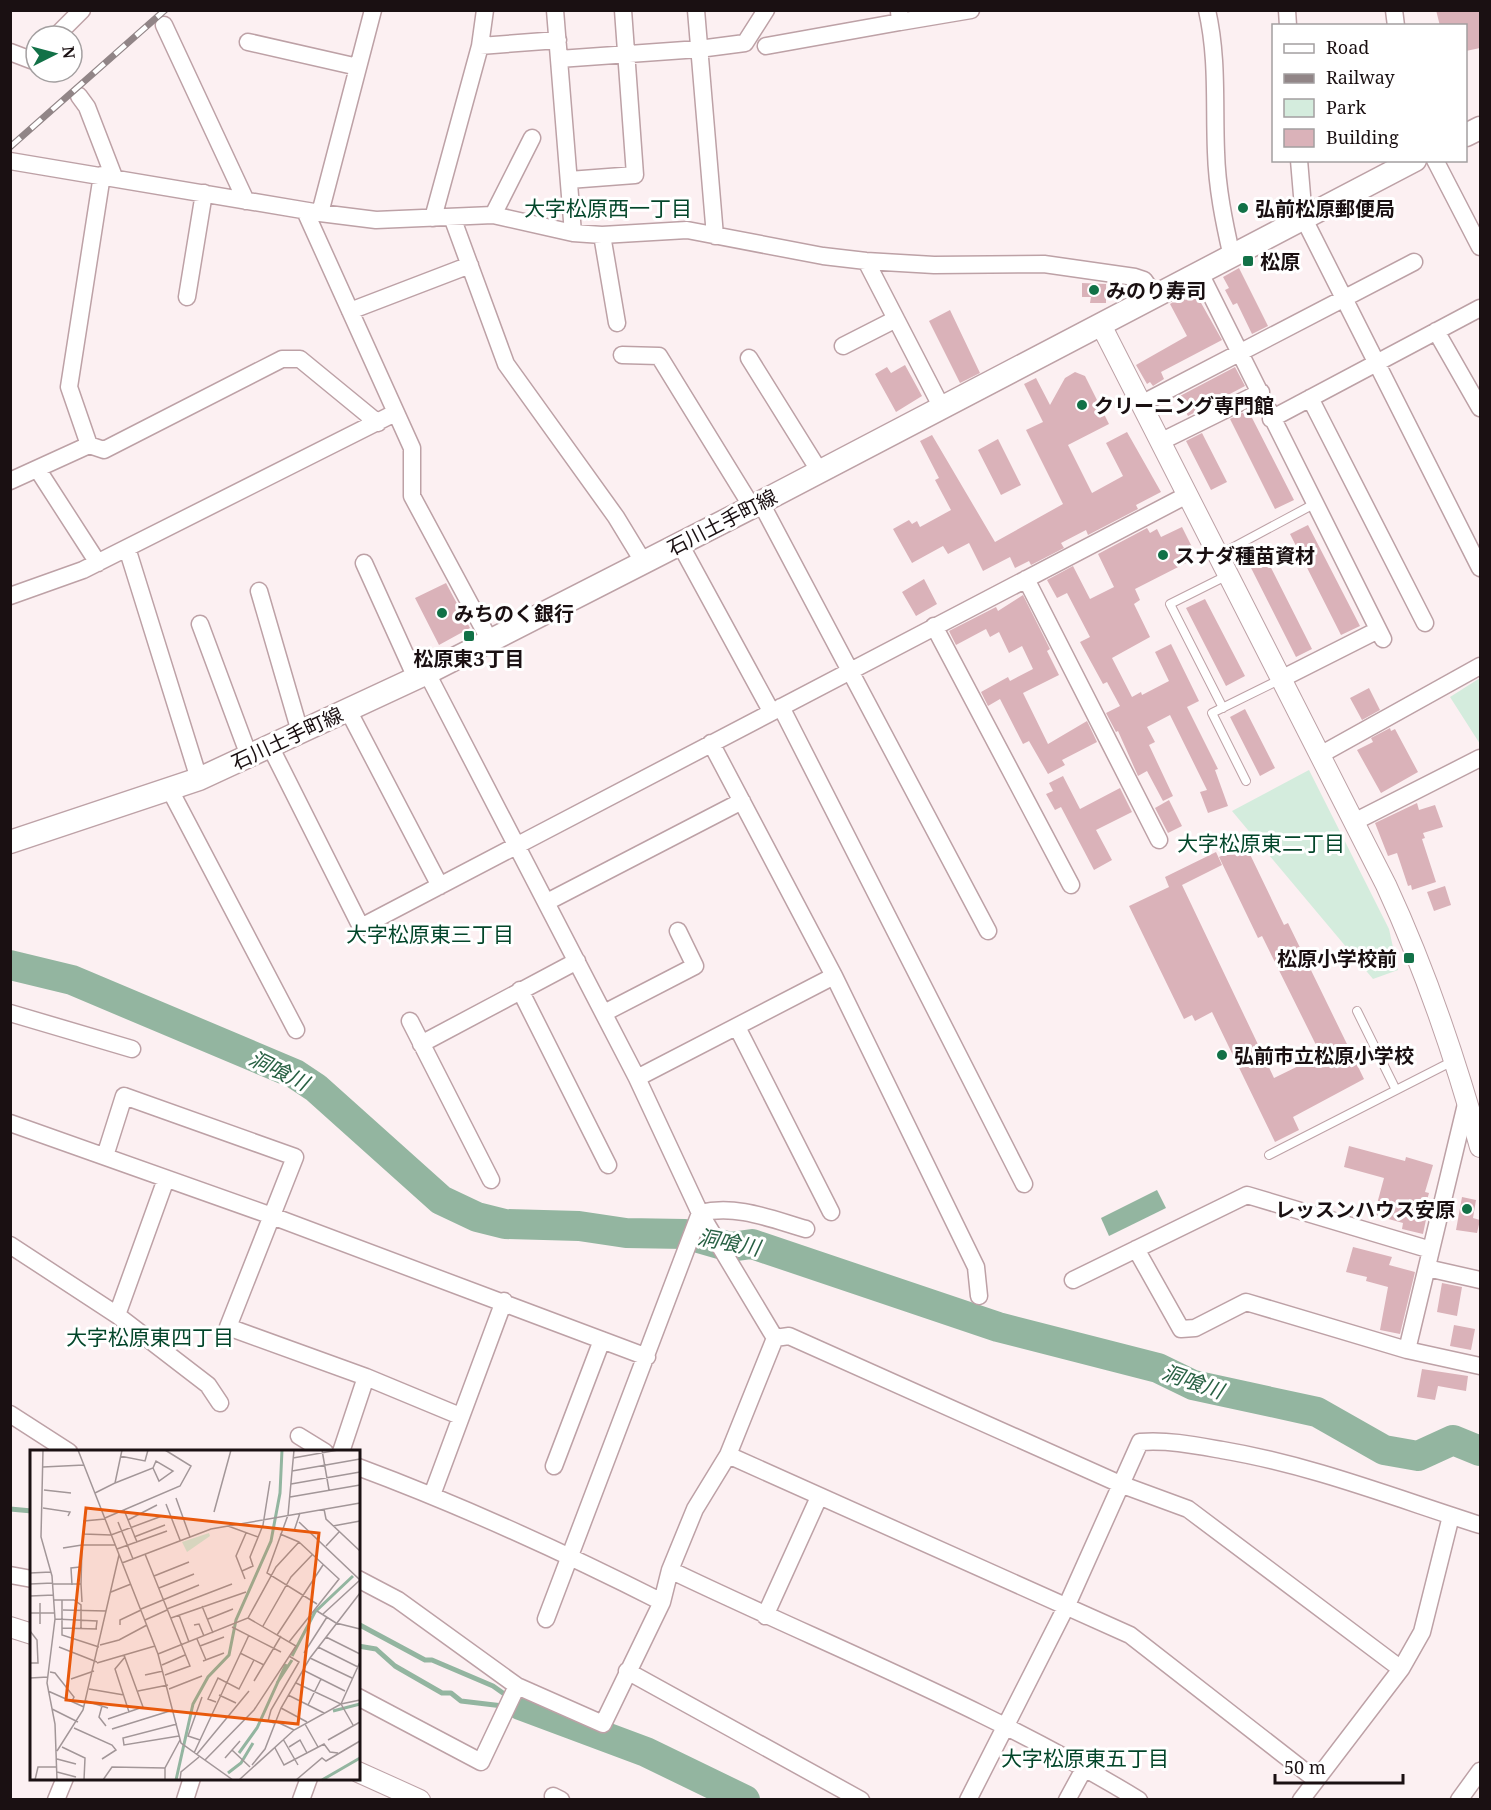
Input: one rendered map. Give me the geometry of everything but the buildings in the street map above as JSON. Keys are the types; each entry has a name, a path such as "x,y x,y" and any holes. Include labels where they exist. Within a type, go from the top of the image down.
{"main road":[{"name":"石川土手町線","path":"11,840 199,779 422,676 757,505 1411,162"}],"street":[{"path":"68,24 82,10"},
{"path":"373,10 358,67 312,212 350,311 412,448 412,496 490,641"},
{"path":"433,218 480,46 485,10"},
{"path":"555,10 573,233"},
{"path":"569,180 635,175 623,10"},
{"path":"696,10 715,236"},
{"path":"559,59 699,49 745,43 766,10"},
{"path":"766,45 899,16 971,10"},
{"path":"1207,10 1215,58 1216,154 1222,211 1232,257"},
{"path":"164,25 246,201"},
{"path":"480,46 558,40"},
{"path":"248,42 358,67"},
{"path":"79,96 87,107 108,176 69,387 89,444"},
{"path":"493,215 532,138"},
{"path":"10,161 312,212 376,220 493,215 573,233 602,235 687,230 823,256 866,261 934,265 1044,264 1134,277 1144,280 1156,297"},
{"path":"1299,162 1304,219 1480,568"},
{"path":"1436,162 1480,247"},
{"path":"187,297 204,193"},
{"path":"452,217 506,364 616,517 644,563"},
{"path":"602,235 617,323"},
{"path":"866,261 942,408"},
{"path":"1141,404 1414,262"},
{"path":"350,311 470,265"},
{"path":"1200,273 1241,350 1271,419 1381,635 1281,679"},
{"path":"1271,419 1480,308"},
{"path":"843,346 896,319"},
{"path":"1101,325 1411,938 1430,984 1480,1147"},
{"path":"1436,331 1480,408"},
{"path":"622,355 659,356 757,505 850,670 988,932"},
{"path":"749,358 820,472"},
{"path":"10,481 38,470 89,444 104,450 282,359 300,359 378,423"},
{"path":"1160,442 1261,392"},
{"path":"1310,398 1425,623"},
{"path":"10,596 98,562 395,413"},
{"path":"38,470 98,562"},
{"path":"270,746 361,927 1187,495"},
{"path":"680,544 776,709 1024,1184"},
{"path":"127,548 199,779"},
{"path":"364,563 422,676 547,902 637,1078 700,1213 775,1338"},
{"path":"1026,579 1159,840"},
{"path":"259,591 300,732"},
{"path":"200,624 249,756"},
{"path":"934,626 1071,885"},
{"path":"1320,755 1480,666"},
{"path":"348,710 440,885"},
{"path":"711,743 834,976 976,1268 979,1296"},
{"path":"1354,822 1480,758"},
{"path":"170,790 296,1030"},
{"path":"547,902 742,801"},
{"path":"604,1013 695,966 678,931"},
{"path":"421,1044 577,961"},
{"path":"637,1078 834,976"},
{"path":"520,990 608,1165"},
{"path":"10,1013 132,1049"},
{"path":"410,1021 491,1180"},
{"path":"737,1027 831,1212"},
{"path":"105,1156 124,1096 295,1157 228,1327 366,1377 460,1416"},
{"path":"1407,1350 1467,1099"},
{"path":"10,1123 504,1301 647,1357"},
{"path":"117,1315 166,1179"},
{"path":"1073,1280 1247,1195 1431,1250"},
{"path":"700,1213 716,1209 744,1211 806,1229"},
{"path":"546,1619 700,1213"},
{"path":"10,1245 117,1315 208,1385 220,1403"},
{"path":"1136,1248 1181,1329 1195,1328 1246,1302 1407,1350 1480,1366"},
{"path":"1427,1268 1480,1280"},
{"path":"432,1495 504,1301"},
{"path":"775,1338 789,1336 1120,1484 1188,1509 1401,1669"},
{"path":"360,1580 398,1600 517,1686 603,1724 662,1602 670,1570 695,1509 728,1455 775,1338"},
{"path":"554,1466 602,1340"},
{"path":"342,1450 366,1377"},
{"path":"10,1414 66,1450"},
{"path":"299,1436 322,1450"},
{"path":"968,1800 1067,1605 1140,1442 1168,1440 1251,1455 1347,1481 1480,1525"},
{"path":"728,1455 1130,1635 1316,1780"},
{"path":"360,1468 432,1495 571,1556 662,1602"},
{"path":"765,1616 819,1497"},
{"path":"1301,1800 1401,1669 1422,1632 1451,1516"},
{"path":"670,1570 1007,1727 1085,1767 1139,1800"},
{"path":"10,1575 30,1579"},
{"path":"11,1628 30,1633"},
{"path":"627,1671 861,1800"},
{"path":"360,1698 481,1762 517,1686"},
{"path":"1067,1800 1085,1767"},
{"path":"1459,1800 1480,1771"},
{"path":"360,1774 420,1799"},
{"path":"56,1800 65,1780"},
{"path":"185,1800 192,1780"},
{"path":"301,1800 309,1780"}],"lane":[{"path":"1218,555 1314,504"},
{"path":"1223,708 1170,604 1228,575"},
{"path":"1246,781 1212,713 1281,679"},
{"path":"1357,1011 1396,1090"},
{"path":"1269,1155 1455,1060"}],"green space":[{"path":"1480,678 1480,744 1450,697"},
{"path":"1309,770 1389,929 1398,970 1373,979 1232,811"}],"shaded area":[{"path":"1157,1190 1166,1208 1109,1236 1101,1218"}],"waterway":[{"name":"洞喰川","path":"10,965 72,980 295,1074 316,1088 441,1200 477,1217 505,1224 579,1226 626,1233 685,1234 730,1247 752,1244 998,1327 1158,1368 1193,1385 1317,1412 1384,1450 1418,1456 1453,1440 1480,1451"},
{"path":"10,1509 30,1511"},
{"path":"360,1625 425,1660 432,1660 493,1686 520,1705"},
{"path":"360,1646 376,1649 395,1666 442,1693 451,1693 461,1701 503,1706"},
{"path":"520,1705 646,1752 745,1800"}],"railway":[{"path":"10,147 165,10"}],"place":[{"name":"弘前松原郵便局","path":"1243,208"},
{"name":"松原","path":"1248,261"},
{"name":"みのり寿司","path":"1094,290"},
{"name":"クリーニング専門館","path":"1082,405"},
{"name":"スナダ種苗資材","path":"1163,555"},
{"name":"みちのく銀行","path":"442,613"},
{"name":"松原東3丁目","path":"469,636"},
{"name":"松原小学校前","path":"1409,958"},
{"name":"弘前市立松原小学校","path":"1222,1055"},
{"name":"レッスンハウス安原","path":"1467,1209"}],"district":[{"name":"大字松原西一丁目","path":"608,208"},
{"name":"大字松原東二丁目","path":"1261,843"},
{"name":"大字松原東三丁目","path":"430,934"},
{"name":"大字松原東四丁目","path":"150,1337"},
{"name":"大字松原東五丁目","path":"1085,1758"}]}
